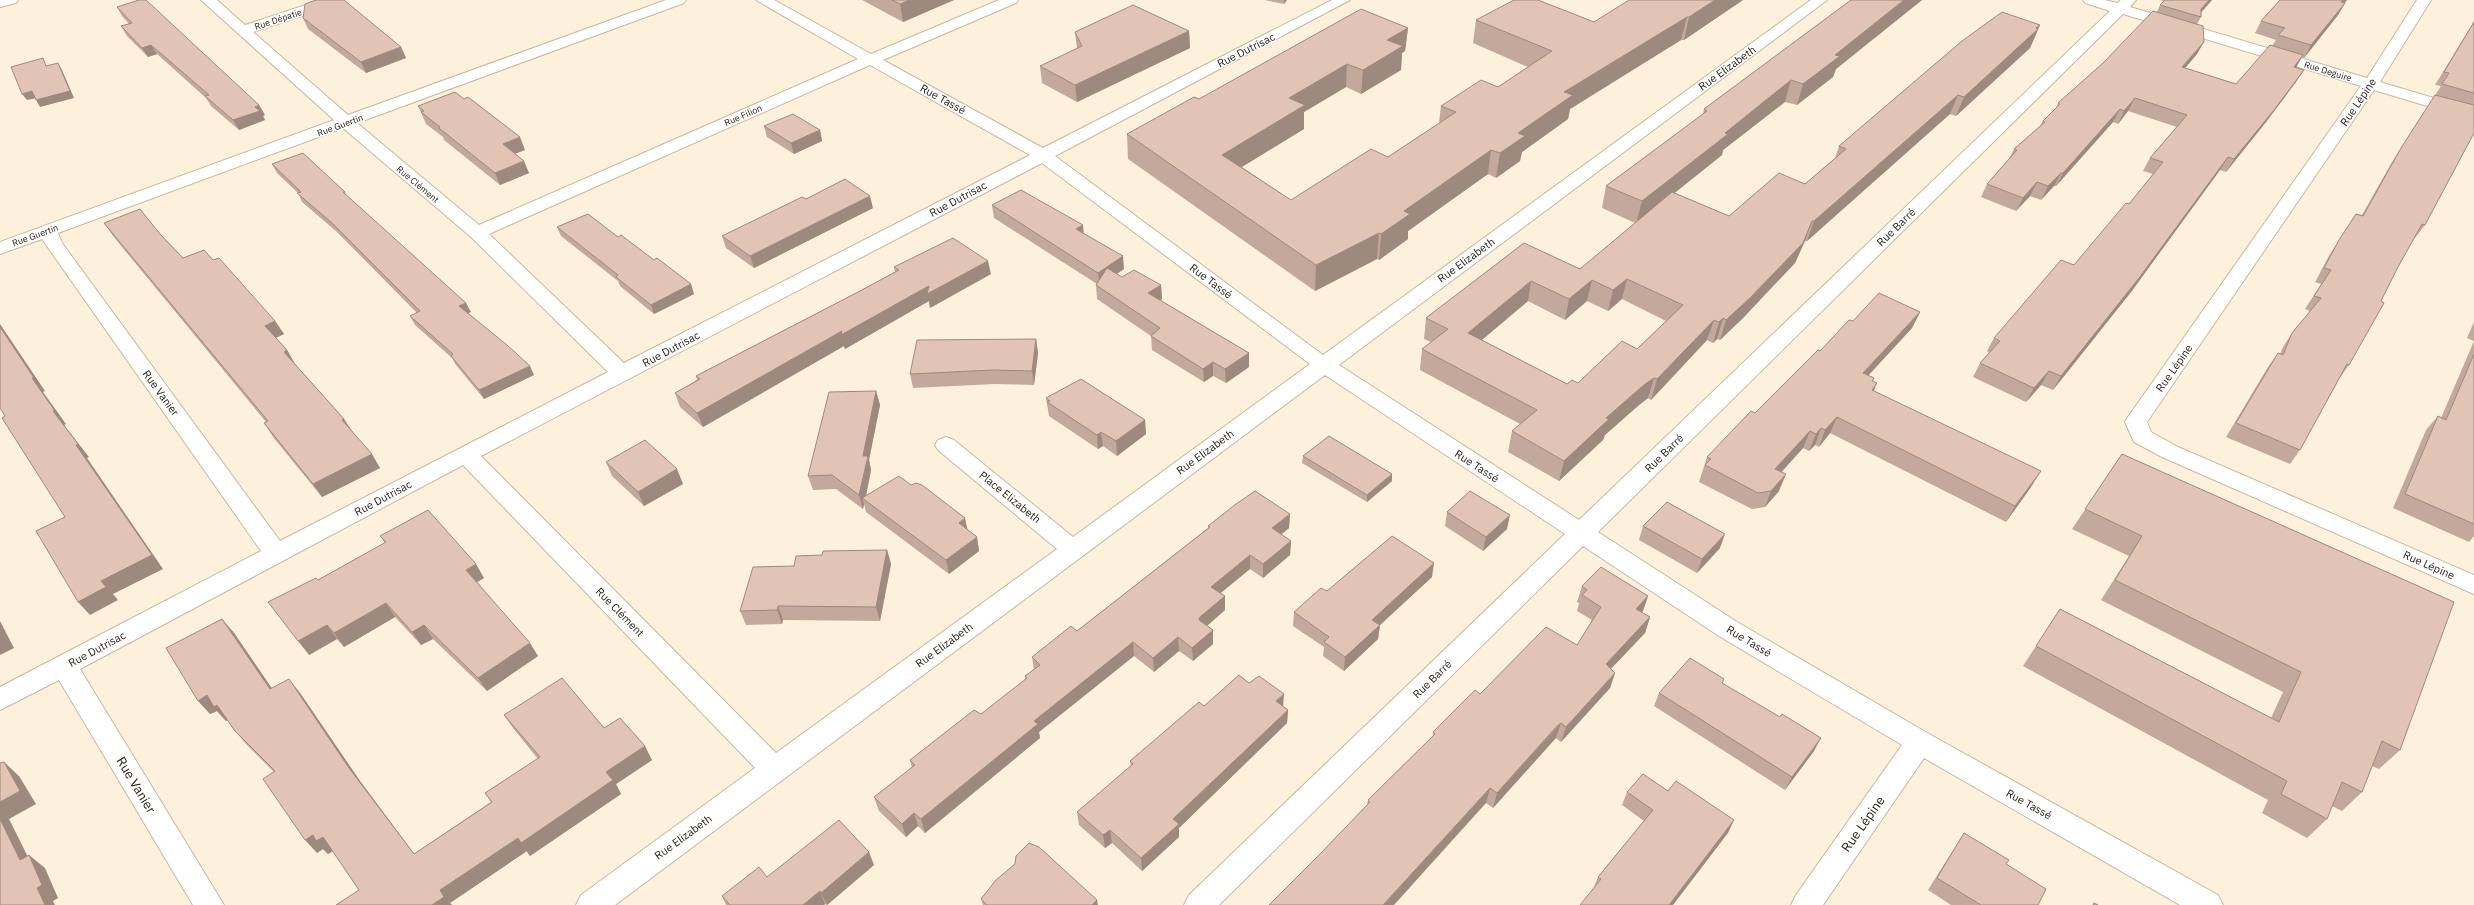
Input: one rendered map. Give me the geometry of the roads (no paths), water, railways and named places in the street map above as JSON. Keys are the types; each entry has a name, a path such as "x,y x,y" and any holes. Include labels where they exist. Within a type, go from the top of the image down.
{"street":[{"path":"0,3 11,0"},
{"name":"Rue Clément","path":"208,0 244,30 347,123 477,233 623,374"},
{"name":"Rue Dépatie","path":"244,30 336,0"},
{"name":"Rue Guertin","path":"0,248 347,123 679,0"},
{"name":"Rue Tassé","path":"763,0 1043,155 1324,365 1580,534 1728,629 1920,742 2208,905"},
{"name":"Rue Filion","path":"477,233 871,59 1011,0"},
{"name":"Rue Dutrisac","path":"0,699 466,454 1343,0"},
{"name":"Rue Elizabeth","path":"591,905 1820,0"},
{"name":"Rue Deguire","path":"2090,0 2124,4 2370,84 2474,115"},
{"name":"Rue Lépine","path":"2424,0 2370,84 2136,422 2142,437 2170,452 2474,585"},
{"name":"Rue Barré","path":"1199,905 2124,4"},
{"name":"Rue Vanier","path":"48,230 53,243 276,554"},
{"name":"Place Elizabeth","path":"946,445 1074,550"},
{"name":"Rue Clément","path":"466,454 774,770"},
{"name":"Rue Vanier","path":"64,666 209,905"},
{"name":"Rue Lépine","path":"1806,905 1920,742"}]}
